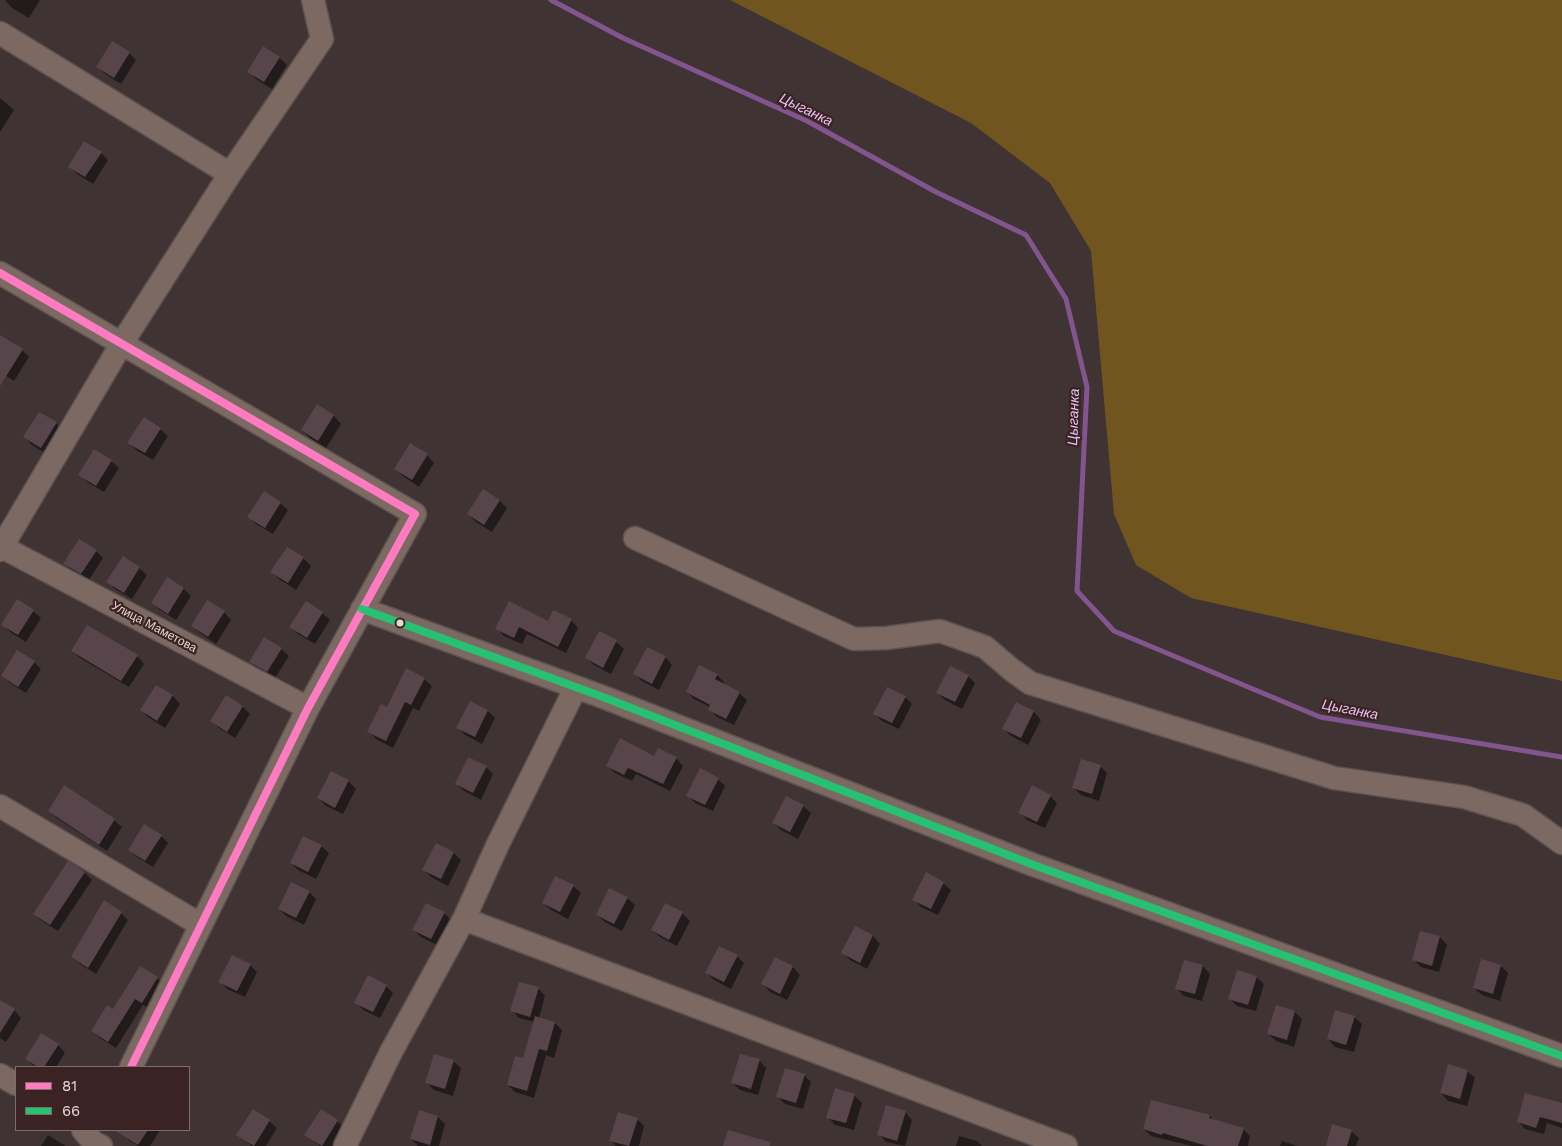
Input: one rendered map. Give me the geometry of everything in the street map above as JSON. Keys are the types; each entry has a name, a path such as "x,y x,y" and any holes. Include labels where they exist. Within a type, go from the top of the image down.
{"street":[{"path":"1,548 122,343 230,174 322,39 313,0"},
{"path":"0,33 230,174"},
{"path":"0,273 415,514 308,708 131,1066"},
{"path":"635,538 854,639 887,638 940,631 985,647 1030,683 1334,778 1464,797 1523,815 1562,843"},
{"name":"Улица Маметова","path":"1,548 308,708"},
{"path":"362,609 576,688 1031,864 1562,1056"},
{"path":"345,1146 391,1052 464,919 498,844 576,688"},
{"path":"0,806 201,925"},
{"path":"464,919 1066,1146"},
{"path":"0,1075 15,1083"}],"shaded area":[{"path":"730,0 1562,0 1562,681 1191,598 1136,565 1114,514 1091,251 1050,183 971,123"}],"building":[{"path":"112,41 130,52 114,78 96,67"},
{"path":"263,46 280,57 264,82 247,72"},
{"path":"84,141 102,152 85,177 68,167"},
{"path":"0,335 23,349 0,386"},
{"path":"317,404 334,415 318,441 301,430"},
{"path":"39,412 57,422 41,448 23,437"},
{"path":"144,417 161,428 145,453 127,443"},
{"path":"410,443 428,454 412,480 394,469"},
{"path":"94,449 112,460 96,486 78,475"},
{"path":"483,489 500,500 484,525 467,514"},
{"path":"264,491 281,502 265,528 247,517"},
{"path":"79,539 97,550 81,574 63,564"},
{"path":"287,547 304,557 288,583 270,572"},
{"path":"123,556 140,567 124,593 106,582"},
{"path":"167,577 184,588 168,614 151,603"},
{"path":"17,599 34,610 18,635 1,625"},
{"path":"207,600 225,611 208,637 191,626"},
{"path":"306,601 323,612 307,638 289,627"},
{"path":"509,601 548,621 553,610 572,619 558,647 519,627 514,638 495,629"},
{"path":"87,625 138,655 121,681 71,651"},
{"path":"599,631 617,640 603,668 585,658"},
{"path":"264,637 282,648 267,672 249,662"},
{"path":"647,647 666,656 652,684 633,674"},
{"path":"17,650 35,661 18,687 1,676"},
{"path":"699,665 718,674 715,679 740,692 726,719 708,710 710,705 686,692"},
{"path":"950,666 969,675 955,702 936,693"},
{"path":"406,668 425,678 411,705 405,702 386,741 367,732 381,704 387,707"},
{"path":"156,685 173,695 157,721 140,710"},
{"path":"887,687 906,696 892,723 873,714"},
{"path":"226,695 243,706 227,732 210,721"},
{"path":"470,701 488,710 475,737 456,728"},
{"path":"1016,702 1034,711 1021,738 1002,729"},
{"path":"620,738 654,756 658,748 677,757 663,784 628,768 624,775 606,766"},
{"path":"468,757 487,766 473,793 455,784"},
{"path":"1081,759 1101,765 1092,794 1072,788"},
{"path":"700,768 719,778 705,805 686,796"},
{"path":"331,771 349,780 335,808 317,798"},
{"path":"64,785 115,819 99,845 48,811"},
{"path":"1032,785 1051,795 1037,822 1018,813"},
{"path":"786,796 804,805 790,832 772,823"},
{"path":"144,824 162,835 145,861 128,850"},
{"path":"303,836 322,845 308,872 290,863"},
{"path":"436,843 454,852 441,879 422,870"},
{"path":"68,861 85,872 50,925 33,914"},
{"path":"926,872 944,882 931,909 912,900"},
{"path":"555,876 574,885 560,912 542,903"},
{"path":"291,882 310,891 296,918 278,909"},
{"path":"609,888 628,897 614,924 596,915"},
{"path":"104,900 122,912 88,968 71,957"},
{"path":"426,903 445,912 431,939 412,930"},
{"path":"665,903 683,912 669,940 651,930"},
{"path":"855,926 873,935 860,963 841,953"},
{"path":"1420,931 1440,936 1432,966 1412,960"},
{"path":"719,946 738,955 724,982 705,973"},
{"path":"232,955 251,964 237,991 218,982"},
{"path":"775,957 793,966 780,994 761,984"},
{"path":"1481,959 1501,965 1493,994 1473,988"},
{"path":"1184,960 1203,965 1195,994 1175,989"},
{"path":"140,966 158,977 142,1003 135,999 108,1042 91,1031 107,1005 113,1009"},
{"path":"1237,970 1257,976 1248,1005 1228,999"},
{"path":"368,975 387,985 373,1012 354,1003"},
{"path":"519,982 539,987 530,1017 510,1011"},
{"path":"0,1000 15,1009 0,1033"},
{"path":"1276,1005 1295,1011 1287,1040 1267,1034"},
{"path":"1335,1010 1355,1016 1346,1045 1327,1039"},
{"path":"535,1016 555,1022 547,1051 539,1049 527,1091 507,1085 515,1056 523,1058"},
{"path":"41,1033 59,1044 45,1066 36,1066 25,1059"},
{"path":"434,1054 454,1060 445,1089 425,1083"},
{"path":"740,1054 760,1059 751,1089 731,1083"},
{"path":"1448,1064 1468,1070 1460,1099 1440,1093"},
{"path":"785,1068 805,1074 796,1103 776,1097"},
{"path":"835,1088 855,1094 846,1123 826,1118"},
{"path":"1525,1093 1562,1103 1562,1123 1540,1117 1536,1128 1517,1122"},
{"path":"1151,1100 1210,1115 1209,1118 1244,1128 1238,1146 1207,1146 1143,1129"},
{"path":"886,1105 906,1111 897,1141 877,1135"},
{"path":"253,1109 270,1120 254,1146 236,1135"},
{"path":"321,1109 338,1120 322,1146 304,1135"},
{"path":"419,1110 438,1116 430,1145 410,1139"},
{"path":"618,1112 638,1118 629,1146 609,1141"},
{"path":"1332,1124 1352,1130 1347,1146 1326,1146"},
{"path":"728,1130 770,1142 770,1146 723,1146"},
{"path":"116,1131 147,1131 138,1145"}],"waterway":[{"name":"Цыганка","path":"551,0 623,38 807,121 936,192 1026,235 1066,299 1087,387 1077,591 1114,631 1320,717 1562,757"}],"transit line":[{"name":"81","path":"0,273 415,514 308,708 131,1066"},
{"name":"66","path":"362,609 603,697 1031,864 1562,1056"}]}
